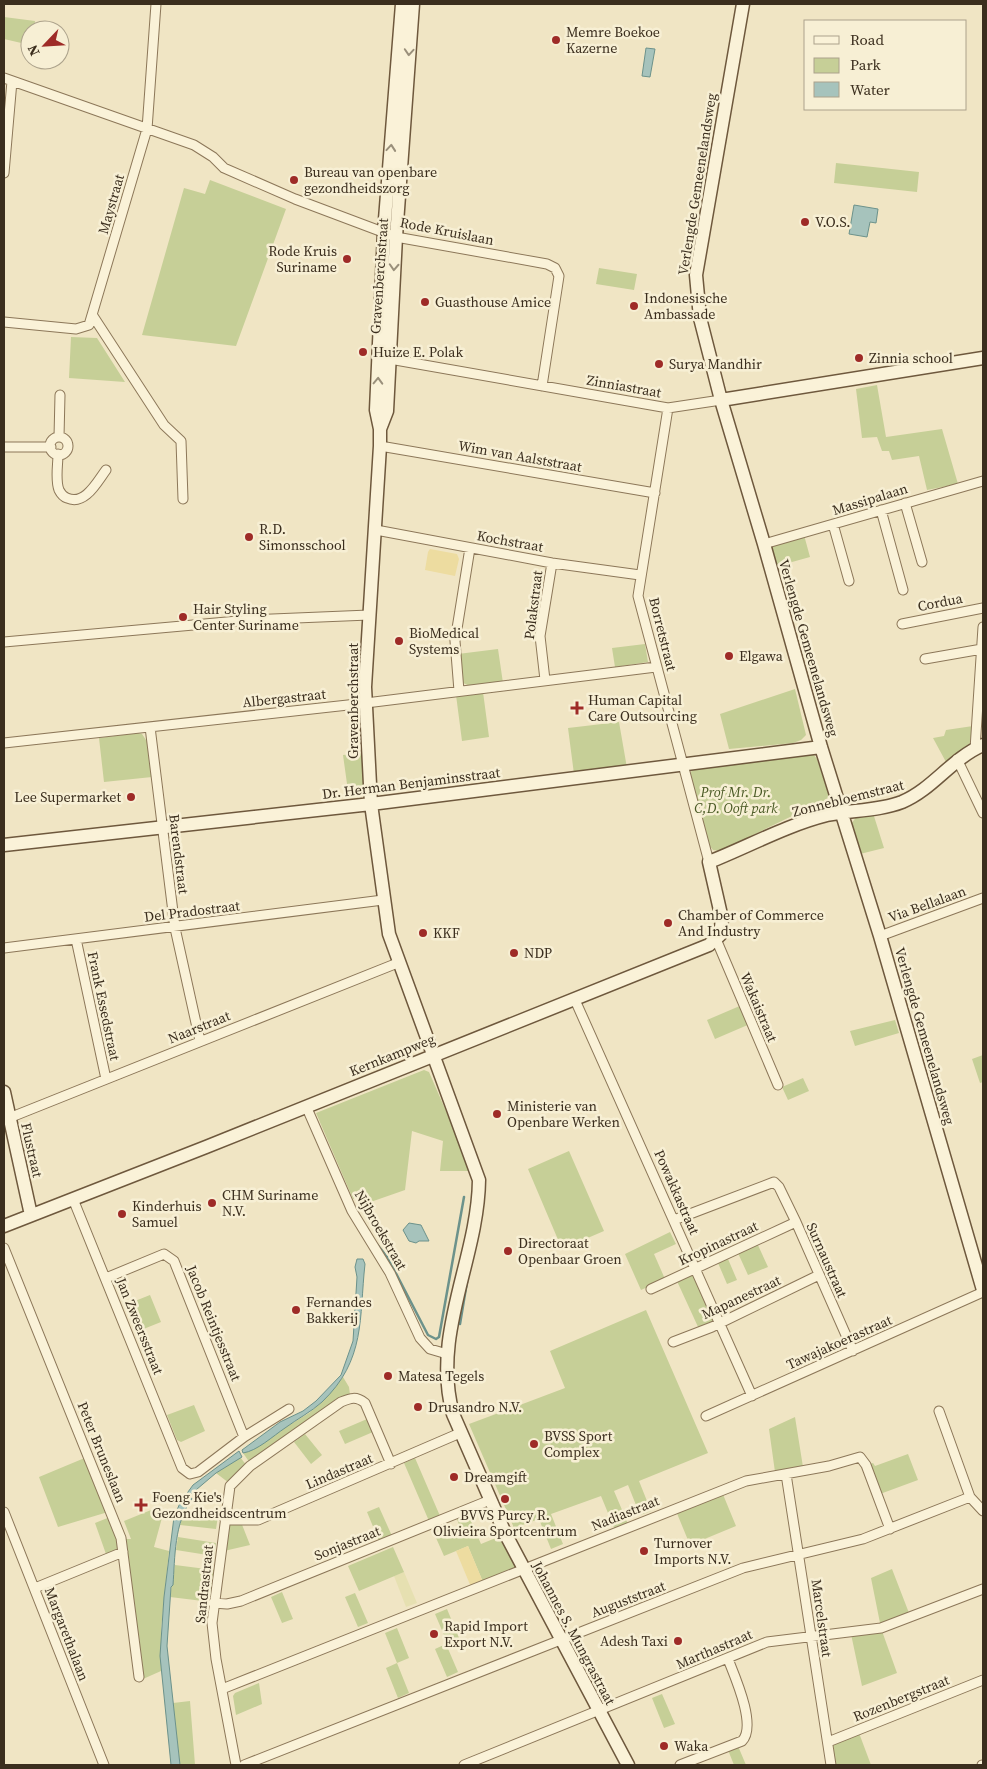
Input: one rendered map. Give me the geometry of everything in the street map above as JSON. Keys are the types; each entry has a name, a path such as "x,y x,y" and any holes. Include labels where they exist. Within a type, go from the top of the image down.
{"street":[{"name":"Maystraat","path":"93,316 148,129 156,4"},
{"name":"Gravenberchstraat","path":"402,4 384,358 387,411 380,429 366,703 371,804 383,900 390,934 433,1055"},
{"name":"Gravenberchstraat","path":"390,234 413,4"},
{"name":"Verlengde Gemeenelandsweg","path":"743,4 696,275 700,318 721,400 840,813 880,936 980,1267 983,1291"},
{"name":"Rode Kruislaan","path":"8,80 194,145 230,171 390,234 547,264 555,268 558,276 542,386"},
{"path":"4,173 8,80"},
{"path":"4,322 76,329 89,325 93,316"},
{"path":"93,316 164,425 181,441 183,499"},
{"name":"Zinniastraat","path":"384,358 668,408 983,358"},
{"path":"59,437 60,395"},
{"name":"Borretstraat","path":"668,408 638,596 710,862"},
{"path":"59,437 67,441 68,446 66,452 58,454 53,452 51,447 54,439 59,437"},
{"name":"Wim van Aalststraat","path":"380,446 655,493"},
{"path":"4,447 51,447"},
{"path":"58,454 58,485 62,495 67,498 76,500 84,497 106,470"},
{"name":"Massipalaan","path":"764,544 983,481"},
{"path":"905,503 922,562"},
{"path":"881,510 904,590"},
{"path":"833,524 849,581"},
{"name":"Kochstraat","path":"376,530 552,563 640,575"},
{"path":"459,692 455,640 470,548"},
{"name":"Polakstraat","path":"545,680 540,636 552,563"},
{"name":"Cordua","path":"902,624 983,608"},
{"path":"4,642 248,620 369,615"},
{"path":"979,747 983,627"},
{"path":"925,659 982,649"},
{"name":"Albergastraat","path":"4,743 366,703 656,667"},
{"name":"Barendstraat","path":"150,727 175,928 200,1041"},
{"name":"Dr. Herman Benjaminsstraat","path":"4,845 371,804 821,747"},
{"name":"Zonnebloemstraat","path":"710,862 789,828 840,813 901,802 920,793 957,759 979,747"},
{"path":"957,759 983,813"},
{"path":"710,862 722,919 720,935 716,940"},
{"name":"Via Bellalaan","path":"880,936 983,898"},
{"name":"Del Pradostraat","path":"4,948 175,928 383,900"},
{"name":"Frank Essedstraat","path":"76,939 106,1079"},
{"name":"Kernkampweg","path":"4,1226 575,1000 709,945 716,940"},
{"name":"Wakaistraat","path":"716,940 778,1085"},
{"name":"Naarstraat","path":"9,1118 400,962"},
{"name":"Powakkastraat","path":"575,1000 752,1396"},
{"name":"Johannes S. Mungrastraat","path":"433,1055 476,1166 479,1180 479,1193 449,1327 447,1354 448,1394 460,1433 490,1500 523,1568 628,1765"},
{"name":"Flustraat","path":"4,1092 32,1215"},
{"name":"Nijbroekstraat","path":"306,1106 352,1211 390,1273 420,1338 430,1349 447,1354"},
{"name":"Surnaustraat","path":"674,1220 774,1182 779,1186 796,1222 853,1351"},
{"name":"Jan Zweersstraat","path":"72,1199 106,1278 179,1463 186,1471 195,1474 244,1438"},
{"name":"Kropinastraat","path":"651,1289 796,1222"},
{"name":"Peter Bruneslaan","path":"4,1248 109,1504 121,1538 139,1676"},
{"name":"Jacob Reintjesstraat","path":"106,1278 164,1254 174,1261 244,1438"},
{"name":"Mapanestraat","path":"674,1342 819,1275"},
{"name":"Tawajakoerastraat","path":"706,1416 983,1291"},
{"name":"Sandrastraat","path":"236,1765 212,1630 213,1603 230,1486 235,1479 333,1408 352,1398 360,1399 365,1403 391,1464"},
{"path":"244,1438 289,1409"},
{"path":"939,1411 970,1497 983,1511"},
{"name":"Lindastraat","path":"225,1520 258,1520 460,1433"},
{"name":"Nadiastraat","path":"222,1689 746,1480 786,1474 860,1457 866,1465 890,1529"},
{"name":"Marcelstraat","path":"786,1474 831,1765"},
{"name":"Auguststraat","path":"244,1765 742,1568 863,1539 970,1497"},
{"name":"Sonjastraat","path":"213,1603 227,1604 241,1601 490,1500"},
{"name":"Margarethalaan","path":"4,1512 104,1765"},
{"path":"35,1588 123,1552"},
{"name":"Marthastraat","path":"464,1765 767,1642 881,1628 983,1589"},
{"path":"680,1765 742,1741 746,1737 747,1725 742,1699 728,1659"},
{"name":"Rozenbergstraat","path":"828,1742 983,1680"}],"shaded area":[{"path":"404,1572 417,1603 406,1607 394,1576"}],"green space":[{"path":"4,17 27,20 20,20 20,43 4,39"},
{"path":"836,163 919,172 917,192 834,183"},
{"path":"210,180 286,209 236,346 142,335 184,188 205,194"},
{"path":"599,268 637,274 634,290 596,284"},
{"path":"71,337 97,338 125,382 69,378"},
{"path":"877,385 886,437 942,429 958,484 927,490 919,456 892,460 889,451 882,451 877,437 862,438 856,389"},
{"path":"804,535 810,557 774,567 768,545"},
{"path":"645,644 648,662 615,667 612,648"},
{"path":"498,649 503,683 470,686 463,683 458,654"},
{"path":"795,689 806,735 801,740 793,743 729,749 720,714"},
{"path":"483,692 489,737 462,741 456,695"},
{"path":"619,722 627,768 574,774 568,728"},
{"path":"973,726 969,747 946,762 933,738 944,736 946,730"},
{"path":"142,734 148,743 152,777 104,782 99,738"},
{"path":"364,753 366,791 363,796 349,798 343,755"},
{"name":"Prof Mr. Dr. C,D. Ooft park","path":"813,754 817,759 828,793 828,799 823,804 790,817 720,851 713,850 708,844 690,774 692,770"},
{"path":"873,813 884,848 860,854 851,824 857,816"},
{"path":"742,1005 750,1024 715,1039 707,1020"},
{"path":"895,1020 899,1033 855,1046 850,1031"},
{"path":"983,1055 983,1082 980,1083 972,1059"},
{"path":"424,1070 429,1072 472,1171 440,1171 443,1141 412,1131 405,1190 362,1205 358,1197 353,1199 316,1113"},
{"path":"803,1078 809,1091 788,1100 782,1087"},
{"path":"569,1151 604,1231 562,1249 528,1169"},
{"path":"670,1232 676,1244 654,1254 665,1279 641,1290 625,1254"},
{"path":"757,1243 768,1267 748,1275 737,1251"},
{"path":"728,1259 737,1280 727,1284 718,1263"},
{"path":"693,1272 714,1321 699,1329 676,1279"},
{"path":"150,1295 161,1322 136,1332 125,1305"},
{"path":"646,1310 708,1453 639,1481 651,1511 640,1515 628,1485 614,1491 628,1524 615,1530 601,1496 551,1514 563,1544 551,1549 539,1519 514,1528 469,1424 565,1388 550,1351"},
{"path":"343,1377 349,1387 350,1395 250,1463 243,1453 309,1413 322,1402"},
{"path":"194,1405 205,1431 181,1442 177,1440 167,1415"},
{"path":"795,1417 803,1467 775,1472 769,1429"},
{"path":"367,1419 373,1432 345,1444 339,1431"},
{"path":"305,1434 322,1455 311,1464 294,1442"},
{"path":"908,1454 918,1480 880,1494 870,1464 873,1463 875,1466"},
{"path":"87,1457 108,1512 58,1527 39,1477"},
{"path":"240,1457 247,1466 229,1483 216,1473"},
{"path":"415,1458 440,1516 429,1521 404,1463"},
{"path":"722,1492 736,1526 690,1545 676,1511"},
{"path":"379,1507 392,1536 379,1541 367,1512"},
{"path":"156,1508 163,1514 154,1547 169,1551 161,1629 161,1671 143,1679 125,1539 131,1539 124,1521"},
{"path":"184,1511 218,1516 216,1529 180,1525"},
{"path":"468,1514 481,1544 503,1535 516,1567 515,1569 483,1582 468,1546 444,1556 433,1531 445,1526 449,1535 461,1530 457,1519"},
{"path":"110,1517 117,1537 117,1549 106,1554 95,1523"},
{"path":"241,1522 250,1545 224,1551 228,1524"},
{"path":"178,1537 216,1543 214,1556 176,1550"},
{"path":"393,1547 404,1572 359,1591 348,1566"},
{"path":"175,1565 214,1570 211,1602 170,1597"},
{"path":"892,1569 909,1613 880,1623 871,1578"},
{"path":"282,1592 293,1619 282,1623 271,1597"},
{"path":"355,1593 368,1623 358,1627 345,1597"},
{"path":"447,1609 459,1638 447,1642 435,1614"},
{"path":"397,1628 409,1658 397,1663 385,1633"},
{"path":"882,1631 897,1673 862,1686 851,1634"},
{"path":"446,1644 458,1672 447,1677 435,1649"},
{"path":"397,1663 409,1693 398,1698 386,1668"},
{"path":"259,1683 262,1704 236,1715 233,1696 235,1693"},
{"path":"662,1694 675,1724 664,1728 652,1698"},
{"path":"190,1701 195,1765 180,1765 173,1703"},
{"path":"859,1733 871,1765 834,1765 833,1743"},
{"path":"738,1746 746,1765 734,1765 728,1750"}],"sand":[{"path":"430,549 457,554 459,559 455,576 425,570"},
{"path":"468,1546 483,1582 471,1587 456,1551"}],"water":[{"path":"646,48 655,49 650,77 642,76"},
{"path":"854,205 878,209 876,223 870,222 867,237 849,234"},
{"path":"409,1223 421,1225 429,1241 419,1241 416,1243 409,1241 403,1230"},
{"path":"357,1259 363,1259 365,1264 360,1320 358,1338 346,1370 336,1386 318,1406 259,1446 243,1453 242,1450 280,1422 303,1411 316,1401 341,1375 353,1341 357,1277 355,1267"},
{"path":"239,1451 242,1457 216,1473 190,1495 192,1499 182,1518 176,1540 167,1646 180,1765 171,1765 160,1656 164,1597 174,1517 180,1503 193,1485"}],"waterway":[{"path":"376,1243 388,1258 428,1335 436,1339 439,1337 464,1197"},
{"path":"460,1324 467,1282"}],"place":[{"name":"Memre Boekoe Kazerne","path":"556,40"},
{"name":"Bureau van openbare gezondheidszorg","path":"294,180"},
{"name":"V.O.S.","path":"805,222"},
{"name":"Rode Kruis Suriname","path":"347,259"},
{"name":"Guasthouse Amice","path":"425,302"},
{"name":"Indonesische Ambassade","path":"634,306"},
{"name":"Huize E. Polak","path":"363,352"},
{"name":"Zinnia school","path":"859,358"},
{"name":"Surya Mandhir","path":"659,364"},
{"name":"R.D. Simonsschool","path":"249,537"},
{"name":"Hair Styling Center Suriname","path":"183,617"},
{"name":"BioMedical Systems","path":"399,641"},
{"name":"Elgawa","path":"729,656"},
{"name":"Human Capital Care Outsourcing","path":"577,708"},
{"name":"Lee Supermarket","path":"131,797"},
{"name":"Chamber of Commerce And Industry","path":"668,923"},
{"name":"KKF","path":"423,933"},
{"name":"NDP","path":"514,953"},
{"name":"Ministerie van Openbare Werken","path":"497,1114"},
{"name":"CHM Suriname N.V.","path":"212,1203"},
{"name":"Kinderhuis Samuel","path":"122,1214"},
{"name":"Directoraat Openbaar Groen","path":"508,1251"},
{"name":"Fernandes Bakkerij","path":"296,1310"},
{"name":"Matesa Tegels","path":"388,1376"},
{"name":"Drusandro N.V.","path":"418,1407"},
{"name":"BVSS Sport Complex","path":"534,1444"},
{"name":"Dreamgift","path":"454,1477"},
{"name":"BVVS Purcy R. Olivieira Sportcentrum","path":"505,1499"},
{"name":"Foeng Kie's Gezondheidscentrum","path":"141,1505"},
{"name":"Turnover Imports N.V.","path":"644,1551"},
{"name":"Rapid Import Export N.V.","path":"434,1634"},
{"name":"Adesh Taxi","path":"678,1641"},
{"name":"Waka","path":"664,1746"}]}
